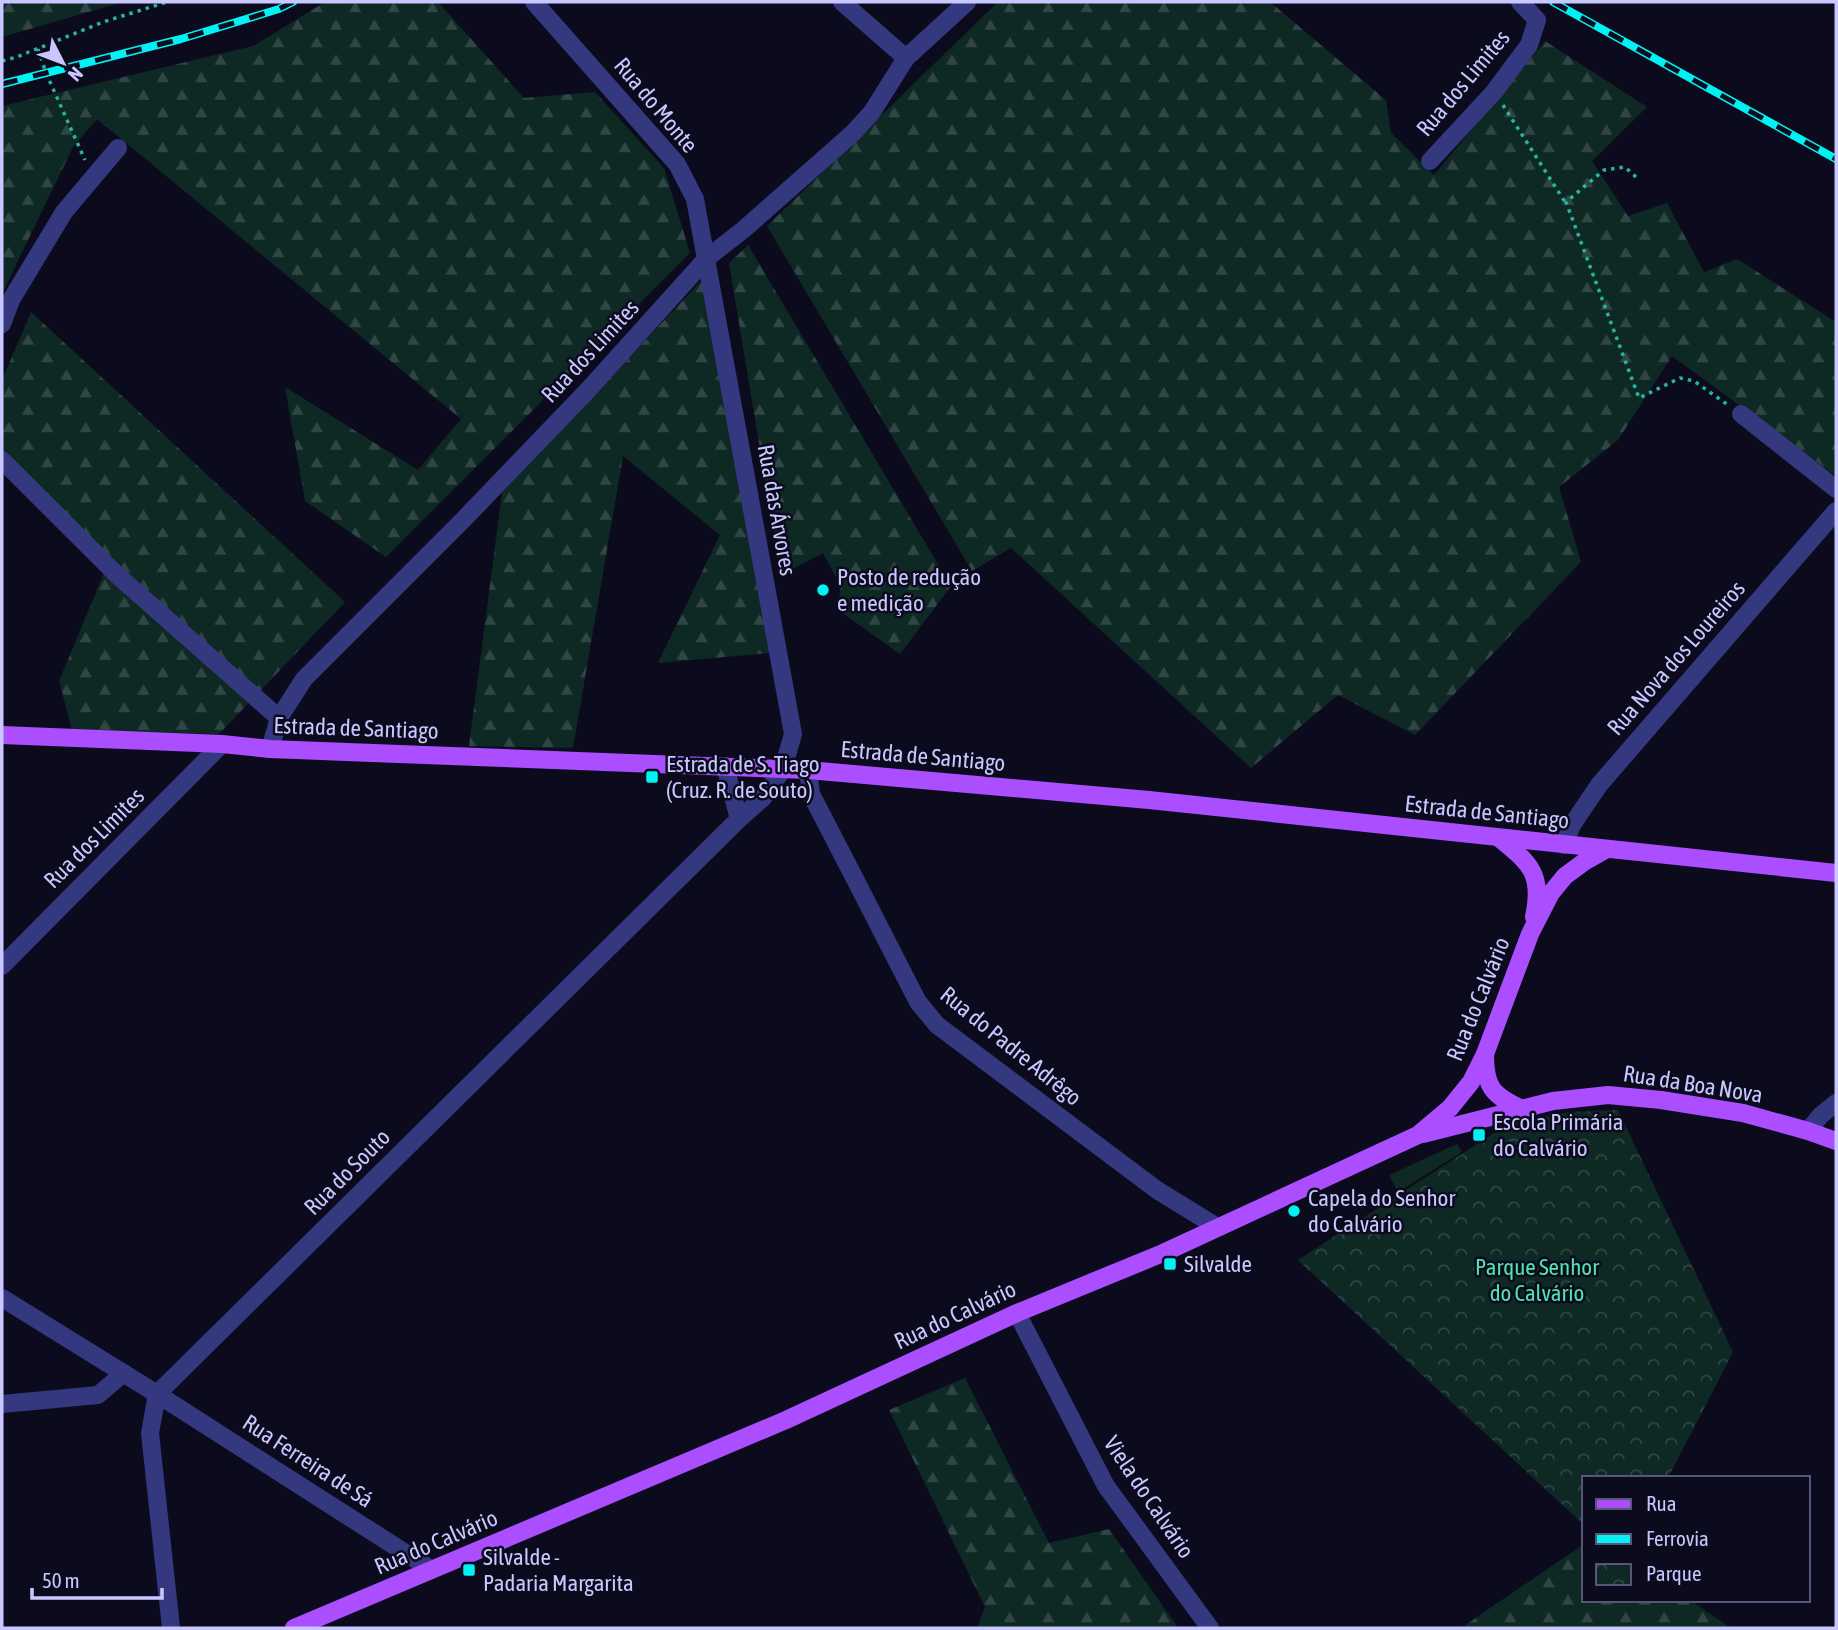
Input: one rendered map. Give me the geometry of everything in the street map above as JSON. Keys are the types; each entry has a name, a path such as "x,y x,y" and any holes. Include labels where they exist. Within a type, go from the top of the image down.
{"main road":[{"name":"Estrada de Santiago","path":"2,735 222,744 270,749 808,770 1149,800 1836,873"},
{"path":"1499,838 1523,857 1536,877"},
{"path":"1536,877 1541,858 1547,852 1564,845"},
{"name":"Rua do Calvário","path":"295,1628 786,1420 1017,1313 1163,1253 1418,1135 1450,1108 1471,1082 1485,1054 1530,934 1551,893 1564,845"},
{"name":"Rua do Calvário","path":"1551,893 1565,876 1607,849"},
{"name":"Rua do Calvário","path":"1530,934 1537,902 1536,877"},
{"path":"1485,1054 1485,1075 1492,1089 1504,1100 1522,1109"},
{"name":"Rua da Boa Nova","path":"1418,1135 1553,1101 1608,1095 1743,1113 1836,1141"}],"street":[{"name":"Rua do Monte","path":"534,2 677,164 695,199 707,258"},
{"path":"842,2 906,58"},
{"name":"Rua dos Limites","path":"270,749 279,718 304,679 588,390 707,258 743,230 853,133 872,112 906,58 967,2"},
{"name":"Rua dos Limites","path":"1430,161 1494,92 1529,45 1537,20 1520,2"},
{"path":"2,324 11,300 64,212 118,148"},
{"name":"Rua das Árvores","path":"707,258 793,734 783,769"},
{"path":"1741,414 1836,489"},
{"path":"2,460 117,575 279,718"},
{"name":"Rua Nova dos Loureiros","path":"1564,845 1572,825 1599,785 1836,511"},
{"name":"Rua dos Limites","path":"2,966 222,744"},
{"path":"725,766 739,819"},
{"name":"Rua do Souto","path":"158,1394 739,819 764,798 783,769"},
{"name":"Rua do Padre Adrêgo","path":"808,770 811,794 918,1002 937,1025 1157,1190 1217,1227"},
{"path":"1808,1131 1821,1115 1836,1103"},
{"name":"Rua Ferreira de Sá","path":"2,1298 158,1394 432,1570"},
{"name":"Viela do Calvário","path":"1017,1313 1106,1486 1210,1628"},
{"path":"2,1404 98,1395 124,1373"},
{"path":"158,1394 150,1433 171,1628"}],"path":[{"path":"2,61 103,22 167,2"},
{"path":"38,49 46,73 93,177"},
{"path":"1494,92 1566,202 1639,398 1680,378 1694,381 1741,414"},
{"path":"1566,202 1604,170 1625,167 1636,177"}],"green space":[{"path":"2,2 123,2 2,37"},
{"path":"325,2 438,2 524,98 595,92 664,168 690,253 386,557 305,501 285,387 418,470 461,419 97,119 73,147 2,294 2,106 253,46"},
{"path":"998,2 1270,2 1386,100 1391,133 1434,175 1545,41 1647,107 1592,161 1628,216 1667,203 1704,272 1737,259 1836,322 1836,476 1672,356 1618,440 1559,487 1581,562 1415,735 1338,695 1251,768 1011,548 972,571 767,226"},
{"path":"748,245 951,586 900,654 837,609 841,587 823,553 781,575 729,263"},
{"path":"703,279 771,653 658,663 720,535 623,456 573,748 469,746 502,493"},
{"path":"31,312 345,602 219,734 72,730 59,681 110,559 2,453 2,380"},
{"name":"Parque Senhor do Calvário","path":"1618,1110 1733,1352 1669,1476 1582,1476 1582,1523 1298,1260 1508,1124 1569,1112"},
{"path":"1457,1144 1462,1152 1398,1192 1389,1175"},
{"path":"965,1378 1049,1543 1109,1529 1178,1628 977,1628 985,1607 889,1410"},
{"path":"1582,1545 1582,1602 1693,1602 1731,1628 1461,1628"}],"railway":[{"path":"2,84 181,39 279,9 293,2"},
{"path":"1553,2 1836,159"}],"place":[{"name":"Posto de redução e medição","path":"823,590"},
{"name":"Estrada de S. Tiago (Cruz. R. de Souto)","path":"652,777"},
{"name":"Escola Primária do Calvário","path":"1479,1135"},
{"name":"Capela do Senhor do Calvário","path":"1294,1211"},
{"name":"Silvalde","path":"1170,1264"},
{"name":"Silvalde - Padaria Margarita","path":"469,1570"}]}
